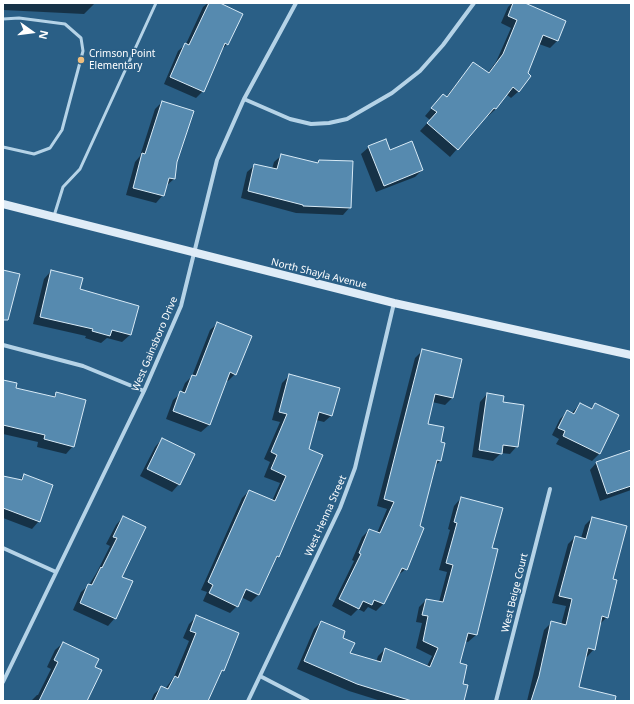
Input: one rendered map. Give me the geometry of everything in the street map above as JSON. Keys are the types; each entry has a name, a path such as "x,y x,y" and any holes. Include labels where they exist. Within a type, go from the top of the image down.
{"street":[{"name":"West Gainsboro Drive","path":"3,682 144,391 181,306 217,160 244,99 296,3"},
{"path":"244,99 290,119 311,124 329,124 346,119 392,93 420,71 443,46 474,3"},
{"name":"North Shayla Avenue","path":"3,204 394,303 631,355"},
{"name":"West Henna Street","path":"248,701 340,508 355,468 394,303"},
{"path":"3,345 84,366 144,391"},
{"name":"West Beige Court","path":"496,701 550,489"},
{"path":"3,548 56,572"},
{"path":"260,676 308,701"}],"lane":[{"path":"54,217 62,187 80,169 156,3"},
{"path":"3,19 19,18 65,24 81,38 82,51 62,130 50,148 34,154 3,147"}],"building":[{"path":"209,3 220,3 243,14 228,45 225,43 204,92 170,77 185,43 189,45"},
{"path":"513,3 525,3 566,21 558,41 543,35 528,73 531,76 519,92 513,87 496,109 494,108 458,150 427,123 437,112 431,108 443,94 447,97 473,62 489,73 503,54 517,20 508,16"},
{"path":"162,101 194,111 177,162 175,179 169,178 164,196 133,188 142,153 145,154"},
{"path":"386,139 390,150 412,141 423,170 384,186 368,146"},
{"path":"281,154 318,163 319,160 353,161 351,208 303,206 248,191 254,164 277,169"},
{"path":"3,270 20,274 8,320 3,320"},
{"path":"51,270 83,278 80,289 139,306 131,335 112,330 110,336 92,331 93,329 40,317"},
{"path":"217,322 252,336 236,375 230,372 210,425 173,411 180,391 185,393 192,375 196,376"},
{"path":"422,349 462,359 453,398 435,394 428,424 444,427 441,442 445,443 441,461 437,460 420,526 424,528 407,570 402,568 384,604 374,600 372,605 363,601 359,609 339,599 361,554 359,553 369,529 380,533 394,502 384,499"},
{"path":"289,374 340,388 332,416 319,412 309,449 323,455 279,557 277,556 259,595 246,589 238,607 209,593 213,585 208,582 249,490 275,501 286,476 271,469 277,455 271,452 287,414 279,412"},
{"path":"3,380 17,383 16,388 55,397 56,392 86,400 74,447 44,439 45,435 3,425"},
{"path":"487,393 504,396 503,402 524,405 518,447 503,445 502,454 479,450"},
{"path":"580,403 592,409 595,403 619,415 600,454 563,436 565,431 558,428 567,410 574,414"},
{"path":"162,438 195,454 180,485 147,469"},
{"path":"631,450 631,486 607,494 596,462"},
{"path":"24,474 53,485 40,522 3,508 3,476 22,480"},
{"path":"461,497 503,508 492,548 498,549 477,635 468,633 460,663 467,665 463,684 468,685 464,701 412,701 357,684 304,661 321,621 345,631 343,638 355,643 350,653 381,662 385,648 430,667 438,648 423,641 428,616 422,615 426,599 443,602 453,565 446,563 457,523 454,522"},
{"path":"123,516 146,527 122,577 133,581 116,619 80,603 88,584 92,585 117,538 113,537"},
{"path":"592,517 627,526 613,579 617,580 608,618 602,616 595,650 588,648 579,687 616,696 615,701 531,701 539,676 551,621 566,625 572,599 559,596 575,536 586,539"},
{"path":"196,615 239,633 224,671 222,670 208,701 154,701 161,686 168,689 175,676 178,678 196,633 190,631"},
{"path":"63,642 99,659 95,667 102,670 87,701 39,701 58,662 54,660"}],"place":[{"name":"Crimson Point Elementary","path":"81,60"}]}
